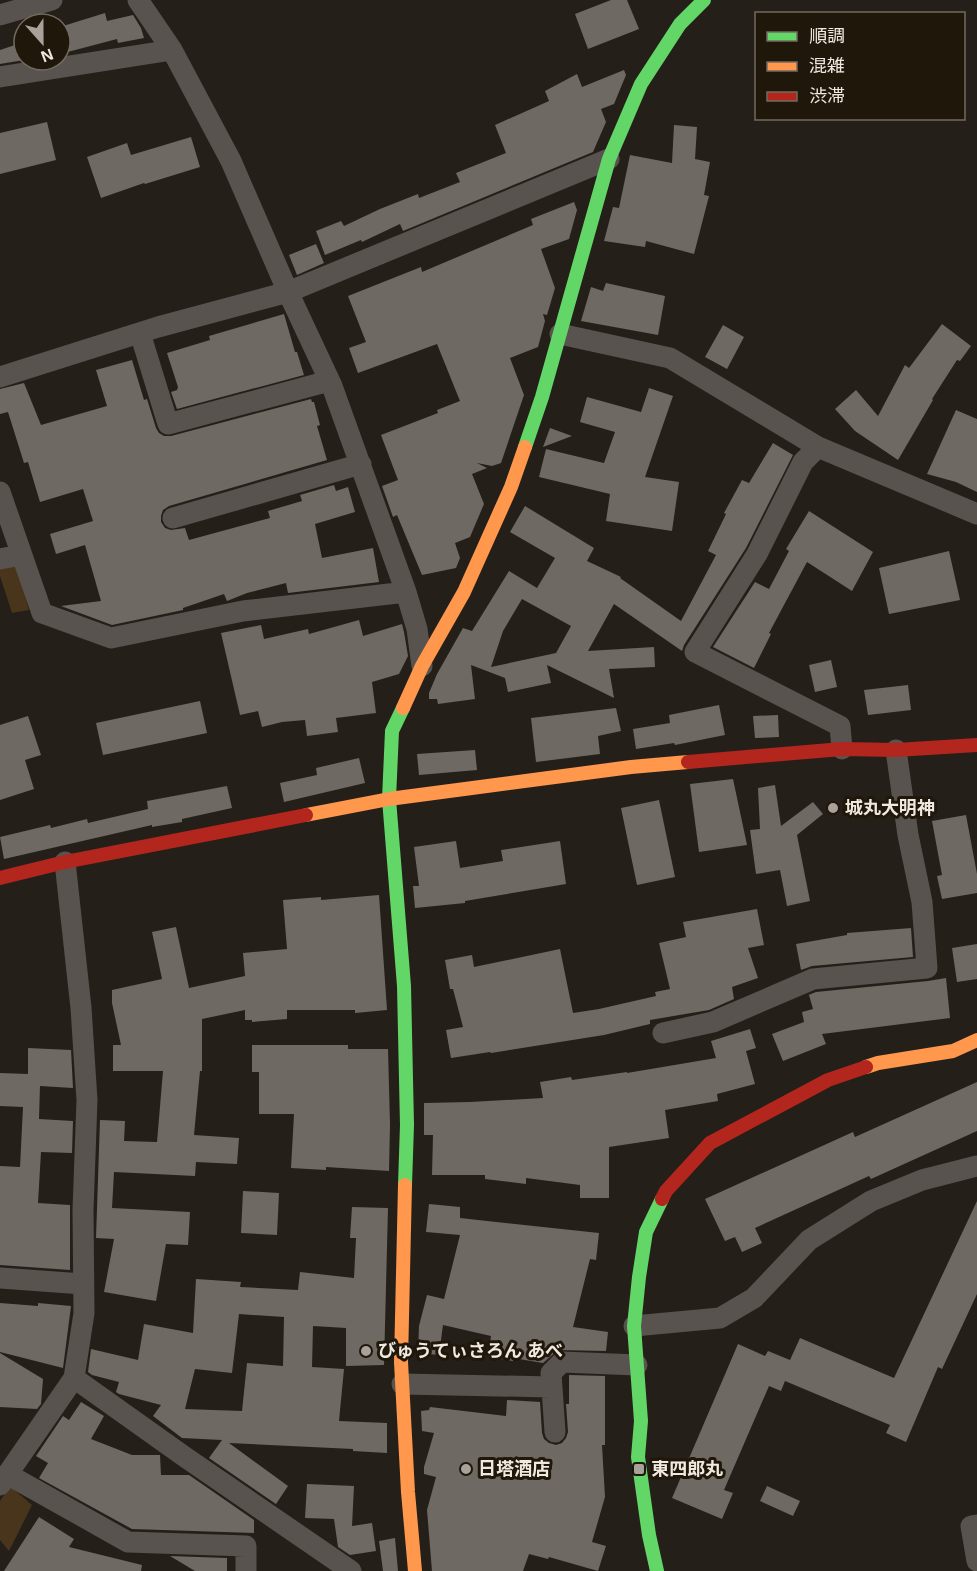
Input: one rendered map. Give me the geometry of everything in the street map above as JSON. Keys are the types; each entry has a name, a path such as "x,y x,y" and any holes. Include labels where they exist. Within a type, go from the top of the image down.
{"street":[{"path":"0,15 52,0"},
{"path":"138,0 172,50 231,161 329,381 406,592 417,629 422,666"},
{"path":"416,1571 408,1492 402,1384 401,1327 407,1125 404,986 389,799 392,731 422,666 464,592 511,488 542,397 609,159 642,84 680,24 704,0"},
{"path":"0,77 172,50"},
{"path":"0,377 140,333 288,292 609,159"},
{"path":"140,333 168,424 329,381"},
{"path":"560,334 670,358 818,447 977,514"},
{"path":"818,447 803,462 757,554 695,652 840,726 842,749"},
{"path":"173,518 361,464"},
{"path":"0,492 42,613 111,638 243,611 406,592"},
{"path":"0,559 21,555"},
{"path":"0,878 65,862 389,799 631,766 842,749 896,750 977,745"},
{"path":"663,1033 712,1022 813,980 927,968 922,902 908,835 896,750"},
{"path":"65,862 81,1008 87,1100 83,1210 84,1313 74,1378 4,1480 128,1542 246,1546 246,1571"},
{"path":"657,1571 649,1535 638,1457 641,1421 634,1326 646,1232 666,1191 710,1143 828,1080 878,1063 953,1051 977,1040"},
{"path":"634,1326 720,1318 754,1298 809,1240 871,1201 922,1180 977,1166"},
{"path":"0,1278 83,1284"},
{"path":"555,1432 551,1373 562,1362 637,1365"},
{"path":"74,1378 351,1571"},
{"path":"402,1384 552,1387"},
{"path":"977,1525 971,1526 977,1561"}],"shaded area":[{"path":"16,564 29,610 12,613 0,576 0,569"},
{"path":"10,1486 32,1505 9,1551 0,1540 0,1501"}],"building":[{"path":"611,0 627,0 639,29 588,49 575,14"},
{"path":"105,13 107,21 133,15 144,38 118,43 117,39 72,51 72,23"},
{"path":"12,46 12,62 0,64 0,50"},
{"path":"624,70 626,75 614,104 601,109 606,122 593,152 403,231 400,224 362,242 361,240 325,255 316,231 341,221 344,226 418,194 419,198 460,182 456,173 506,153 495,125 549,101 545,91 577,74 582,87"},
{"path":"47,122 56,160 0,174 0,133"},
{"path":"674,125 697,127 695,159 710,162 704,195 709,196 694,254 646,241 645,247 604,241 613,207 619,208 630,155 672,163"},
{"path":"191,137 200,167 101,198 87,157 127,143 131,155"},
{"path":"574,202 577,210 569,239 541,249 555,288 547,315 543,314 545,321 538,347 510,358 524,395 501,463 492,466 477,463 487,468 472,474 484,504 470,537 455,543 460,558 456,568 422,575 397,515 393,517 382,486 398,480 381,435 438,413 437,410 460,401 437,344 358,373 349,348 366,342 348,296 421,267 422,272 533,225 531,219"},
{"path":"316,244 324,263 297,275 289,255"},
{"path":"606,283 665,296 658,335 581,321 591,287 603,291"},
{"path":"284,314 304,375 177,409 171,392 177,390 178,387 167,353 210,340 209,336"},
{"path":"942,324 971,346 960,361 957,360 932,399 898,460 855,431 835,409 856,390 878,416 905,365 909,368"},
{"path":"723,325 744,337 727,369 705,357"},
{"path":"132,360 144,400 147,399 156,428 164,436 311,399 314,402 320,425 317,426 327,460 169,506 163,510 161,516 161,522 165,528 171,530 185,528 189,540 270,518 268,511 302,501 300,495 334,485 336,491 348,487 355,512 315,524 322,558 373,548 379,582 288,593 286,583 247,593 227,601 224,594 183,608 183,610 112,625 61,606 101,601 85,545 56,554 50,534 93,521 83,489 40,502 28,462 24,463 8,412 0,414 0,389 24,383 41,425 107,406 96,370"},
{"path":"649,388 673,396 645,477 679,482 672,531 606,521 610,494 539,477 546,449 604,463 615,432 580,422 587,397 641,412"},
{"path":"956,410 977,419 977,492 956,482 927,474"},
{"path":"550,428 572,436 543,447"},
{"path":"773,443 793,455 746,548 682,651 614,604 588,651 654,647 655,667 609,669 614,698 547,665 551,683 508,692 505,678 471,665 475,699 438,704 437,699 429,699 429,693 437,674 463,628 472,631 509,571 537,588 555,558 510,532 525,506 594,548 587,561 621,577 681,621 716,555 708,551 726,514 724,513 742,480 749,483","holes":["522,599 571,626 556,653 491,667 503,631"]},
{"path":"809,511 873,552 852,591 807,562 769,633 771,634 754,668 713,647 755,582 769,589 789,551 786,549"},
{"path":"949,551 960,600 889,614 879,568"},
{"path":"359,620 363,636 402,624 404,632 408,656 399,674 372,682 376,713 336,718 338,732 307,736 305,720 262,727 258,711 240,715 221,633 261,625 264,639 308,629 309,634"},
{"path":"831,660 837,687 815,692 809,665"},
{"path":"908,685 911,710 868,715 864,690"},
{"path":"200,701 207,733 103,755 96,723"},
{"path":"719,705 725,735 675,745 674,743 636,749 633,729 670,723 669,715"},
{"path":"616,708 621,731 598,736 600,754 536,762 531,718"},
{"path":"778,715 779,737 755,738 753,716"},
{"path":"28,716 41,755 25,760 34,789 0,800 0,725"},
{"path":"475,750 477,770 419,775 417,754"},
{"path":"359,758 365,783 284,802 280,783 317,775 316,768"},
{"path":"733,779 747,845 699,852 690,784"},
{"path":"775,785 781,826 813,802 823,814 797,835 810,901 787,906 780,870 756,874 750,830 760,829 758,788"},
{"path":"227,786 232,808 182,819 182,822 152,827 152,825 4,859 0,837 87,819 88,823 148,809 147,801"},
{"path":"659,800 675,877 637,885 621,808"},
{"path":"966,815 977,874 977,893 942,899 937,876 942,875 932,821"},
{"path":"456,841 460,868 503,861 501,850 560,841 566,884 465,901 465,903 415,908 413,886 419,886 414,847"},
{"path":"379,895 387,1010 355,1013 355,1010 287,1010 287,1019 252,1022 252,1020 245,1020 245,1010 202,1019 202,1071 200,1071 194,1135 239,1138 237,1164 196,1162 195,1176 114,1172 112,1208 190,1212 188,1245 166,1244 156,1301 104,1292 114,1239 96,1238 100,1120 125,1121 124,1141 157,1142 163,1071 113,1071 113,1045 121,1045 112,1003 112,990 162,979 152,932 176,927 189,988 245,976 243,953 287,949 283,900 321,897 321,900"},
{"path":"757,909 764,945 748,948 758,978 732,987 734,999 709,1010 650,1020 650,1024 604,1035 451,1058 446,1030 463,1027 453,989 450,989 445,960 472,955 474,967 560,949 573,1013 599,1009 656,996 655,992 670,989 659,943 686,937 683,922"},
{"path":"911,928 913,957 812,966 801,970 796,944 847,935 847,933"},
{"path":"977,944 977,979 957,982 952,948"},
{"path":"946,978 950,1018 822,1034 826,1044 783,1061 772,1034 804,1022 802,1012 813,1009 809,995 806,996 816,992"},
{"path":"750,1029 756,1048 746,1051 755,1084 717,1094 718,1101 665,1110 669,1138 609,1147 609,1198 580,1198 580,1185 526,1178 526,1184 485,1179 485,1175 432,1175 433,1135 424,1135 424,1103 543,1098 540,1082 627,1073 716,1058 711,1041"},
{"path":"252,1045 348,1045 348,1049 388,1049 389,1171 326,1167 326,1170 291,1168 294,1114 259,1114 259,1072 252,1072"},
{"path":"28,1048 71,1050 73,1088 40,1086 39,1119 73,1121 72,1153 41,1152 38,1203 70,1205 70,1270 0,1265 0,1166 20,1167 23,1107 0,1106 0,1073 28,1074"},
{"path":"977,1082 977,1131 871,1179 869,1176 755,1228 762,1243 742,1252 735,1237 725,1241 705,1199 853,1132 855,1137"},
{"path":"243,1191 279,1193 277,1235 241,1233"},
{"path":"977,1201 977,1294 942,1369 938,1367 906,1442 886,1433 890,1425 785,1381 781,1391 769,1386 724,1490 733,1493 722,1519 672,1498 738,1344 765,1356 768,1351 790,1360 800,1338 894,1378"},
{"path":"429,1204 460,1207 460,1218 599,1233 596,1260 590,1259 573,1327 608,1332 606,1351 558,1350 543,1363 513,1358 513,1361 488,1357 491,1336 443,1325 439,1355 418,1353 419,1326 427,1295 444,1299 460,1235 426,1232"},
{"path":"352,1207 388,1208 384,1365 346,1366 346,1328 313,1326 312,1367 344,1369 339,1421 387,1423 387,1453 353,1451 353,1449 229,1443 288,1486 276,1504 209,1458 222,1440 182,1438 153,1416 161,1405 119,1394 116,1392 119,1382 88,1372 91,1349 138,1360 144,1324 193,1333 196,1279 241,1282 240,1287 298,1290 300,1272 354,1278 356,1238 350,1238","holes":["239,1314 284,1317 283,1366 247,1363 242,1411 185,1409 195,1369 232,1373"]},
{"path":"0,1303 71,1306 63,1368 0,1352"},
{"path":"0,1353 43,1379 41,1404 37,1409 0,1407"},
{"path":"569,1375 605,1376 605,1445 602,1445 605,1497 592,1542 606,1546 598,1571 549,1557 548,1559 529,1554 523,1571 432,1571 427,1510 436,1477 424,1474 424,1467 434,1433 422,1431 421,1411 429,1410 430,1407 506,1416 507,1400 540,1402 544,1439 556,1445 562,1443 568,1432 566,1404 569,1404"},
{"path":"81,1402 104,1416 91,1439 132,1455 160,1455 161,1475 189,1475 254,1520 254,1533 132,1529 39,1478 48,1463 36,1456 63,1416 69,1420"},
{"path":"307,1484 354,1486 352,1526 372,1523 376,1551 350,1555 338,1547 334,1519 305,1518"},
{"path":"767,1486 800,1501 793,1516 760,1501"},
{"path":"39,1517 74,1539 69,1547 142,1565 141,1571 4,1571"},
{"path":"395,1538 398,1571 383,1571 379,1541"},
{"path":"170,1556 227,1558 227,1571 195,1571"}],"traffic: fast":[{"path":"525,447 542,397 609,159 641,84 680,24 704,0"},
{"path":"403,708 392,731 389,799 404,986 407,1125 405,1185"},
{"path":"657,1571 649,1535 638,1457 641,1421 634,1326 646,1232 662,1199"}],"traffic: slow":[{"path":"403,708 422,666 464,592 511,487 525,447"},
{"path":"306,815 389,799 631,767 688,762"},
{"path":"866,1067 953,1051 977,1040"},
{"path":"405,1185 401,1362 415,1571"}],"traffic: jam":[{"path":"688,762 842,749 896,750 977,745"},
{"path":"0,878 65,862 306,815"},
{"path":"662,1199 666,1191 710,1143 828,1080 866,1067"}],"place":[{"name":"城丸大明神","path":"833,808"},
{"name":"びゅうてぃさろん あべ","path":"366,1351"},
{"name":"日塔酒店","path":"466,1469"},
{"name":"東四郎丸","path":"639,1469"}]}
